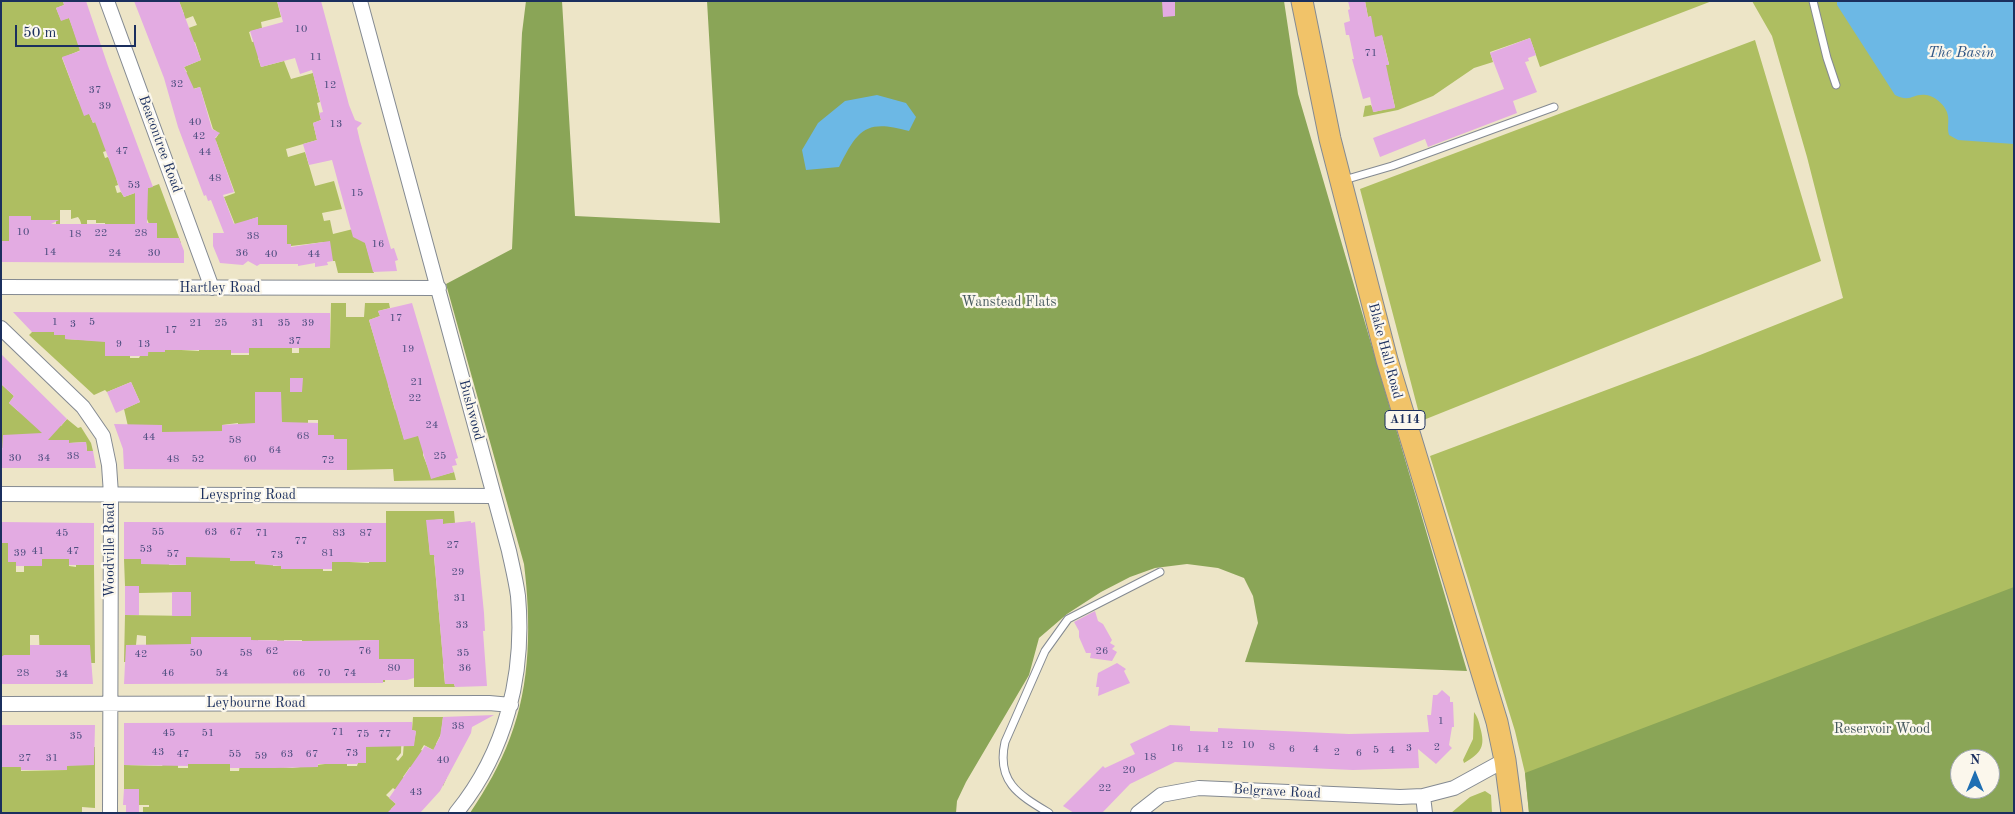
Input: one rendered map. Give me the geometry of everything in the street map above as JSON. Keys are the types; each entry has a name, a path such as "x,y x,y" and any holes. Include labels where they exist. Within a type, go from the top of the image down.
{"main road":[{"name":"Blake Hall Road","path":"1302,1 1329,134 1387,360 1497,722 1505,760 1512,813"}],"street":[{"name":"Beacontree Road","path":"107,1 212,288"},
{"name":"Bushwood","path":"360,1 509,551 518,595 519,635 511,705 504,730 473,792 456,813"},
{"name":"Hartley Road","path":"1,287 439,288"},
{"name":"Woodville Road","path":"1,328 83,408 104,436 111,494 110,813"},
{"name":"Leyspring Road","path":"1,494 494,496"},
{"name":"Leybourne Road","path":"1,704 489,702 511,705"},
{"name":"Belgrave Road","path":"1138,813 1161,795 1199,788 1400,797 1424,796 1454,788 1505,760"},
{"path":"1424,796 1425,813"}],"lane":[{"path":"1813,1 1826,58 1836,85"},
{"path":"1341,181 1392,166 1554,107"},
{"path":"1050,813 1022,796 1009,781 1003,767 1002,754 1005,742 1045,651 1068,619 1160,572"}],"green space":[{"path":"1,1 63,1 64,5 56,8 61,20 69,18 81,50 62,58 78,100 87,108 93,123 108,117 106,151 103,152 105,158 108,157 123,174 116,177 118,185 115,186 117,193 121,192 124,197 159,184 181,243 177,243 177,238 169,238 168,243 157,243 147,219 135,219 135,243 106,243 105,223 87,220 87,242 78,217 71,219 71,210 60,210 60,241 56,241 56,220 34,220 34,241 28,241 30,216 9,216 9,241 1,241"},
{"path":"179,1 277,1 281,17 261,22 262,28 249,32 252,42 265,39 270,55 258,58 261,67 284,61 291,79 313,73 320,102 317,103 321,120 313,123 317,140 286,149 288,157 305,152 315,186 334,181 342,209 322,213 324,221 330,220 333,234 353,229 364,238 374,273 338,273 335,261 333,261 324,242 291,246 258,244 258,217 236,227 224,197 235,193 216,141 209,140 216,138 218,135 213,129 200,87 189,90 185,73 187,72 184,67 201,60 195,42 173,50 183,30 197,25 193,16 164,27 184,14"},
{"name":"Wanstead Flats","path":"526,1 562,1 575,216 720,223 707,1 1284,1 1298,94 1467,671 1245,662 1258,623 1253,596 1244,578 1218,568 1187,564 1155,568 1130,577 1101,592 1067,614 1039,638 1029,675 966,782 957,801 956,813 470,813 497,767 517,717 526,674 528,608 524,564 446,284 512,249 522,33"},
{"path":"1365,1 1712,1 1540,67 1530,38 1490,52 1493,62 1474,68 1433,96 1398,110 1363,117 1365,106 1371,105 1374,112 1395,107 1389,81 1375,84 1372,68 1389,64 1382,36 1372,38 1371,16 1368,17"},
{"path":"1752,1 2014,1 2014,813 1529,813 1525,773 1515,731 1430,456 1700,355 1843,298 1807,157 1772,36"},
{"path":"1755,40 1821,261 1421,421 1360,189"},
{"path":"331,303 346,303 346,317 364,317 365,303 389,303 390,308 378,311 380,316 369,320 385,374 409,379 388,385 395,410 427,402 419,412 398,418 404,439 424,434 423,455 432,478 454,472 456,480 394,481 393,469 347,470 347,440 334,439 334,435 322,435 318,449 318,420 238,432 238,423 222,425 222,448 133,448 124,409 140,402 131,382 94,395 29,335 32,332 54,332 54,335 65,335 65,339 102,341 102,332 115,356 123,356 130,333 130,358 139,358 140,356 148,356 149,333 165,347 199,351 199,332 206,332 206,350 224,350 231,333 231,355 249,355 249,333 256,348 274,348 281,333 281,348 292,348 292,353 299,353 299,333 306,333 306,348 330,348"},
{"path":"1,384 14,396 9,403 18,411 57,421 61,426 67,419 78,428 81,427 91,443 93,451 87,451 86,442 69,443 69,440 60,440 60,445 1,448"},
{"path":"386,511 454,511 455,523 443,524 442,519 427,521 430,555 453,553 434,557 443,659 455,657 443,664 445,684 454,684 455,687 414,687 414,659 386,659 385,682 383,682 383,662 379,662 379,640 360,640 360,662 326,641 309,641 309,662 302,662 302,640 284,640 284,662 277,662 277,640 258,640 257,662 191,645 146,662 146,636 137,635 136,645 126,662 124,662 125,615 190,616 190,592 139,593 139,587 125,586 124,559 133,559 141,542 141,563 151,564 169,542 169,565 186,565 186,542 230,558 230,561 238,561 238,542 255,561 255,564 264,564 273,544 273,566 281,566 281,569 289,569 323,544 323,571 332,571 332,561 348,544 349,562 369,563 369,544 376,544 376,562 386,562"},
{"path":"1,543 8,543 8,562 16,562 16,572 24,572 24,543 42,566 42,559 69,559 69,566 76,567 76,544 85,565 94,565 95,663 90,663 90,645 71,645 71,663 65,663 65,645 46,645 40,663 39,635 30,635 30,662 1,657"},
{"name":"Reservoir Wood","path":"2014,587 2014,813 1529,813 1525,773"},
{"path":"1474,712 1482,734 1482,745 1475,756 1464,763 1463,760 1473,739"},
{"path":"413,717 443,717 441,734 436,744 442,748 439,753 424,745 421,750 436,758 447,777 443,786 410,767 403,777 405,778 404,796 393,788 386,795 396,804 390,813 143,813 143,807 149,807 149,805 139,805 139,789 124,789 124,765 162,766 178,744 178,768 188,768 188,764 230,743 230,771 239,771 240,764 292,768 325,764 347,743 347,766 357,766 358,763 366,762 366,745 400,746 402,722 401,753 396,759 398,761 403,755 404,741 414,742 416,731 412,730"},
{"path":"20,746 21,771 67,770 67,746 74,765 94,765 95,747 95,808 82,807 82,813 1,813 1,767 5,767"},
{"path":"1485,791 1491,795 1492,813 1451,813 1470,797"}],"water":[{"name":"The Basin","path":"1837,1 2014,1 2014,144 1958,140 1949,135 1947,112 1937,99 1926,95 1905,98 1895,95 1837,5"},
{"path":"877,95 906,103 916,117 909,131 883,126 865,130 852,144 839,167 806,170 802,150 818,123 845,101"}],"building":[{"path":"63,1 86,1 153,187 148,188 147,223 157,223 157,238 179,238 184,251 184,263 1,262 1,241 9,241 9,216 31,216 31,220 59,220 51,224 135,224 135,193 124,197 121,192 95,122 93,123 89,114 84,116 62,57 80,51 69,18 61,21 56,8 64,5"},
{"path":"134,1 179,1 201,60 184,67 194,89 200,87 212,129 220,133 215,138 234,192 223,195 234,224 258,217 258,225 287,225 287,244 291,244 291,247 330,241 333,261 327,262 328,265 315,267 315,263 298,266 298,264 260,264 257,266 248,261 243,265 220,263 213,246 213,233 224,233 211,200 208,201 206,195 204,196 178,127 164,78"},
{"path":"277,1 321,1 349,105 355,120 362,123 357,128 360,141 391,249 394,248 398,260 395,261 397,271 373,272 365,243 353,237 332,160 309,165 303,144 317,140 313,123 321,120 319,113 323,112 312,70 300,74 295,58 261,67 250,31 283,22"},
{"path":"1162,1 1175,1 1175,16 1163,17"},
{"path":"1348,1 1365,1 1368,17 1371,16 1375,37 1382,35 1389,65 1386,65 1395,108 1373,112 1370,97 1363,99 1352,59 1354,59 1349,35 1346,35 1344,23 1350,21"},
{"path":"1530,38 1536,55 1528,58 1529,61 1525,62 1537,92 1513,101 1517,113 1428,147 1425,139 1380,157 1373,138 1504,89 1490,53"},
{"path":"412,303 458,458 455,459 457,465 452,466 454,472 431,479 418,436 404,440 369,320 380,316 378,311"},
{"path":"13,312 330,313 330,348 249,348 249,353 231,353 231,350 165,350 165,352 148,352 148,356 105,356 105,342 65,339 65,335 54,335 54,332 32,332"},
{"path":"1,354 67,419 48,440 69,440 69,443 86,442 87,451 93,451 96,468 1,468 3,435 42,433 9,403 14,396 1,384"},
{"path":"290,378 303,378 302,392 290,392"},
{"path":"131,382 140,402 116,413 107,392"},
{"path":"255,392 281,392 282,422 318,423 318,435 334,435 334,439 347,439 347,470 124,469 123,449 114,424 162,425 162,432 222,431 222,425 255,423"},
{"path":"443,519 443,524 475,522 484,613 485,631 483,631 487,686 455,687 454,684 445,684 434,555 430,555 426,520"},
{"path":"1,522 94,523 94,565 69,565 69,559 42,559 42,566 16,566 16,562 8,562 8,543 1,543"},
{"path":"124,522 386,523 386,562 332,562 332,569 281,569 281,566 255,564 255,561 230,561 230,558 186,557 186,565 141,564 141,559 124,559"},
{"path":"125,586 139,586 139,615 125,615"},
{"path":"172,592 191,592 191,616 172,616"},
{"path":"1095,611 1098,621 1103,624 1112,640 1110,643 1115,646 1112,649 1117,652 1112,661 1090,658 1091,653 1086,653 1079,637 1079,631 1074,622"},
{"path":"191,637 251,637 251,640 302,641 379,640 379,659 414,659 414,678 407,680 383,680 383,683 124,684 126,645 191,644"},
{"path":"30,645 90,645 93,684 1,684 1,657 4,655 30,655"},
{"path":"1117,663 1126,669 1124,671 1130,683 1098,696 1099,687 1096,687 1098,673"},
{"path":"1442,690 1450,697 1450,702 1453,702 1454,727 1452,727 1449,745 1452,748 1436,764 1418,749 1419,768 1353,770 1175,762 1130,784 1102,813 1074,813 1063,806 1103,766 1105,768 1135,754 1130,744 1170,725 1190,726 1190,731 1218,732 1218,728 1349,734 1429,732 1427,715 1431,715 1433,695 1437,695"},
{"path":"494,715 472,727 471,733 440,791 420,813 387,813 396,804 389,798 425,746 433,750 440,737 443,717"},
{"path":"412,722 412,730 416,731 414,746 366,747 366,763 318,764 318,767 275,768 230,768 230,764 188,764 188,766 124,765 124,723"},
{"path":"1,725 95,725 94,765 67,766 67,770 21,770 21,767 1,767"},
{"path":"124,789 139,789 139,813 126,813 126,805 123,805"}]}
